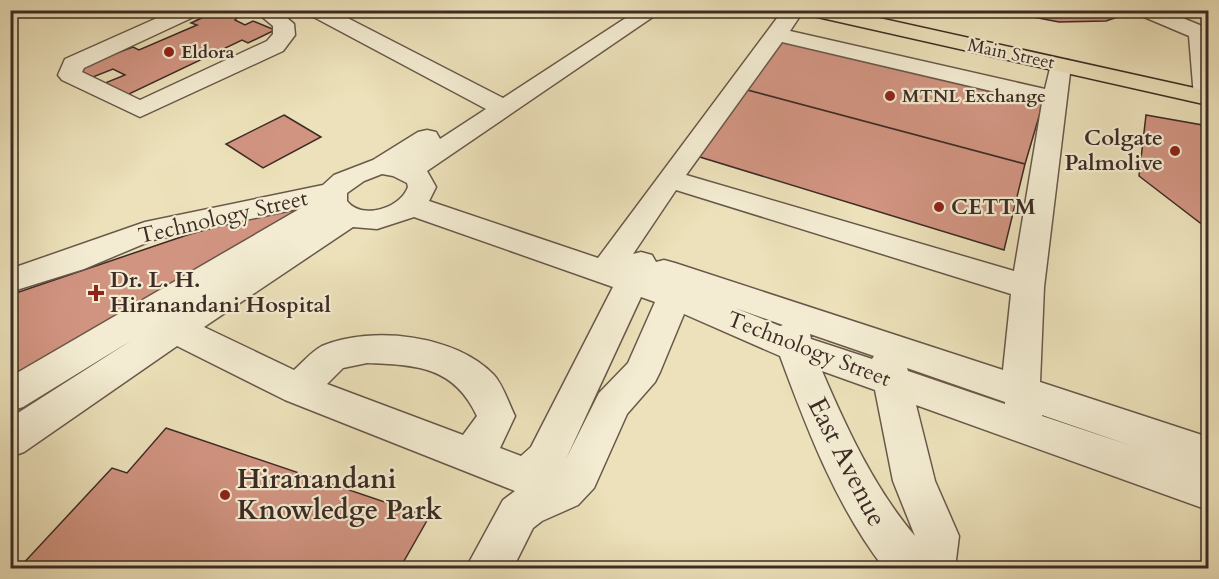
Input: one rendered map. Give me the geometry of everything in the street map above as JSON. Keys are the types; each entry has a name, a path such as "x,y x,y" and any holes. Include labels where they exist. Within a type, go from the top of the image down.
{"main road":[{"name":"Main Street","path":"813,10 855,13 1207,93"},
{"name":"Main Street","path":"855,13 1060,65 1207,93"}],"street":[{"path":"193,10 92,53 73,64 70,75 140,110 275,46 284,35 283,24 264,10"},
{"path":"315,10 496,104"},
{"path":"338,203 381,218 413,189 496,104 628,10"},
{"path":"10,440 117,349 224,281 338,203 352,174 382,166 496,104 653,10"},
{"path":"175,329 298,389 527,477 545,460 623,268 669,179 794,10"},
{"path":"1144,10 1199,33 1202,73 1207,93"},
{"path":"776,34 1056,99"},
{"path":"1026,428 1021,374 1029,287 1060,65"},
{"name":"Technology Street","path":"382,166 413,189 623,268 674,296 792,330 888,362 1026,428 1209,491"},
{"path":"669,179 1029,287"},
{"name":"Technology Street","path":"14,270 73,261 145,232 338,203"},
{"path":"623,268 792,330"},
{"path":"10,396 117,349 175,329 224,281"},
{"path":"489,568 518,514 527,507 563,491 579,475 612,404 642,372 674,296"},
{"name":"East Avenue","path":"792,330 829,435 886,538 912,568"},
{"path":"298,389 332,357 367,349 416,351 454,364 482,387 496,416 486,437 469,456"},
{"path":"932,568 937,536 914,481 888,362 1024,391 1209,455"}],"building":[{"name":"Eldora","path":"244,10 235,20 245,25 253,21 275,30 248,43 242,40 127,95 105,83 125,75 113,69 93,77 75,69 111,50 117,53 133,47 139,50 197,25 191,23 210,14 204,12"},
{"path":"996,10 1113,10 1124,15 1106,21 1059,22"},
{"name":"MTNL Exchange","path":"777,38 1043,103 1025,164 740,88"},
{"name":"CETTM","path":"740,88 1025,164 1004,250 690,154"},
{"path":"284,115 321,137 263,168 226,144"},
{"name":"Colgate Palmolive","path":"1146,115 1208,126 1208,229 1139,176"},
{"name":"Dr. L. H. Hiranandani Hospital","path":"325,196 10,392 10,295 187,235"},
{"name":"Hiranandani Knowledge Park","path":"166,428 429,517 400,568 19,568 112,468 127,473"}],"place":[{"name":"Eldora","path":"169,52"},
{"name":"MTNL Exchange","path":"890,96"},
{"name":"Colgate Palmolive","path":"1175,151"},
{"name":"CETTM","path":"939,207"},
{"name":"Dr. L. H. Hiranandani Hospital","path":"96,293"},
{"name":"Hiranandani Knowledge Park","path":"225,495"}]}
